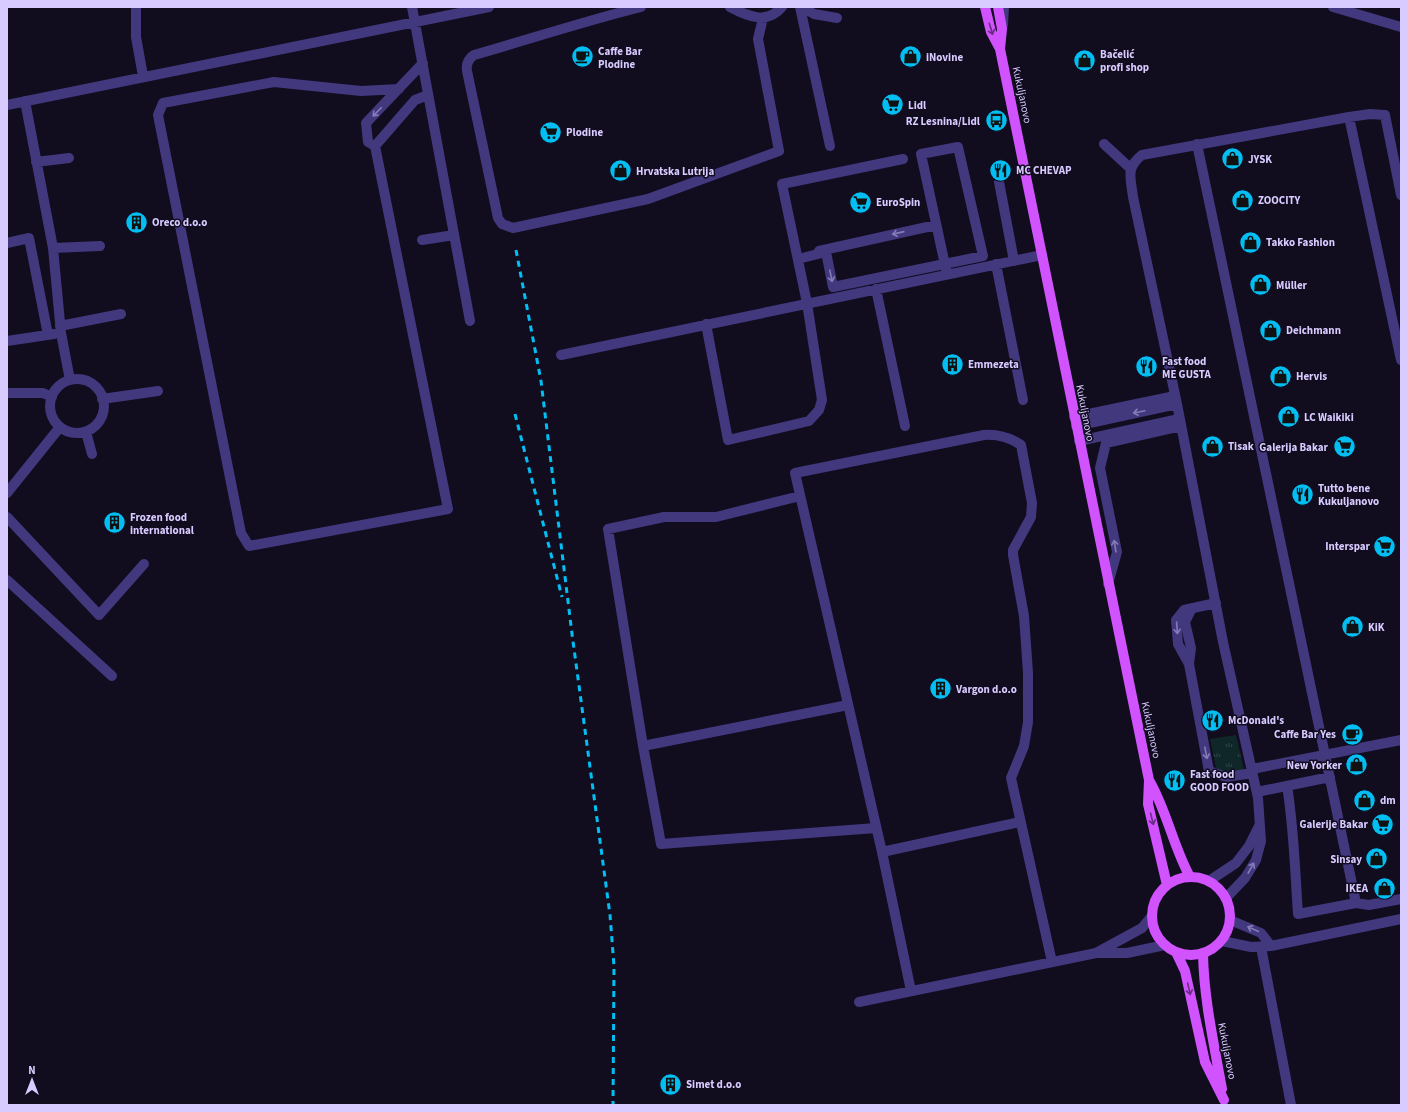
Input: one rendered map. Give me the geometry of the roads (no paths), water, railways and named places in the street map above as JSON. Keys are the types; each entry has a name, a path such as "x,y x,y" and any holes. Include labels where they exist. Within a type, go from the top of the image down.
{"main road":[{"name":"Kukuljanovo","path":"985,7 991,32 1000,49 1078,441 1149,780"},
{"name":"Kukuljanovo","path":"998,7 1002,29 1000,49"},
{"path":"1149,780 1160,799 1174,844 1190,877"},
{"path":"1149,780 1148,804 1167,885"},
{"path":"1190,877 1209,881 1216,886 1226,898 1230,908 1229,927 1222,941 1213,949 1203,954 1189,956 1176,952 1165,945 1155,932 1152,916 1156,899 1167,885 1178,879 1190,877"},
{"path":"1176,952 1185,971 1205,1062 1224,1103"},
{"name":"Kukuljanovo","path":"1203,954 1203,980 1207,1011 1224,1103"}],"street":[{"path":"136,7 136,36 143,76"},
{"path":"412,7 416,21 422,63 470,321"},
{"path":"7,105 143,76 489,7"},
{"path":"641,7 603,16 580,25 474,55 470,58 467,65 467,70 498,218 505,226 513,228 648,199 779,151 758,39 763,18"},
{"path":"730,7 750,17 763,18 775,14 782,7"},
{"path":"801,7 814,14 837,18"},
{"path":"801,7 830,146"},
{"path":"1002,29 1004,7"},
{"path":"1333,7 1401,27"},
{"path":"398,89 361,92 274,82 163,103 158,115 241,532 249,546 448,509 375,146 368,142 366,123 398,89 422,63"},
{"path":"375,146 415,100 428,95"},
{"path":"25,101 53,248 61,330 70,380"},
{"path":"1130,168 1135,160 1142,155 1349,117 1370,114 1386,115 1401,195"},
{"path":"1349,117 1401,360"},
{"path":"1104,144 1130,168 1134,197 1216,603 1257,792 1261,841 1256,860 1245,878 1226,898"},
{"path":"1197,144 1315,714 1330,777 1356,903"},
{"path":"797,257 826,252 833,287 945,263 983,256 958,147 921,154 936,225 945,263 947,274"},
{"path":"36,162 69,158"},
{"path":"706,324 728,440 804,424 814,418 819,410 822,395 807,303 782,184 903,159"},
{"path":"999,182 1014,261"},
{"path":"797,257 936,225"},
{"path":"422,240 454,235"},
{"path":"7,243 30,238 48,335"},
{"path":"53,248 100,246"},
{"path":"561,355 1042,255"},
{"path":"996,264 1023,400"},
{"path":"876,289 905,426"},
{"path":"7,341 48,335 120,314"},
{"path":"79,379 88,381 95,386 102,399 103,412 100,420 94,427 86,432 68,432 60,427 51,413 52,397 56,389 70,380 79,379"},
{"path":"102,399 158,392"},
{"path":"7,393 43,393 52,397"},
{"path":"1075,421 1176,400"},
{"path":"1078,441 1180,422"},
{"path":"1108,584 1117,552 1100,468 1106,443 1180,422"},
{"path":"7,493 60,427"},
{"path":"86,432 92,454"},
{"path":"911,991 882,852 795,474 984,434 1012,439 1021,445 1032,503 1030,517 1013,550 1024,616 1028,673 1028,722 1024,746 1011,778 1052,962"},
{"path":"800,496 716,517 664,517 608,529 643,746 661,844 876,828"},
{"path":"7,517 99,615 144,564"},
{"path":"7,580 112,676"},
{"path":"1216,603 1184,610 1176,620 1178,644 1189,664 1209,771 1226,777 1401,740"},
{"path":"643,746 848,706"},
{"path":"1257,792 1330,777"},
{"path":"1287,786 1292,819 1298,914 1356,903 1369,905 1401,899"},
{"path":"882,852 1020,822"},
{"path":"1209,881 1236,863 1249,846 1260,824"},
{"path":"1096,953 1142,928 1152,916"},
{"path":"1222,941 1243,946 1266,946 1401,919"},
{"path":"1230,920 1261,933 1266,946 1291,1105"},
{"path":"859,1002 1096,953 1127,953 1165,945"}],"railway":[{"path":"516,250 541,381 572,634 610,915 614,966 613,1105"},
{"path":"515,414 562,597"}],"place":[{"name":"Caffe Bar Plodine","path":"582,57"},
{"name":"iNovine","path":"911,57"},
{"name":"Bačelić profi shop","path":"1084,60"},
{"name":"Lidl","path":"892,105"},
{"name":"RZ Lesnina/Lidl","path":"996,121"},
{"name":"Plodine","path":"550,132"},
{"name":"JYSK","path":"1233,159"},
{"name":"MC CHEVAP","path":"1000,170"},
{"name":"Hrvatska Lutrija","path":"621,171"},
{"name":"ZOOCITY","path":"1242,200"},
{"name":"EuroSpin","path":"860,202"},
{"name":"Oreco d.o.o","path":"137,222"},
{"name":"Takko Fashion","path":"1251,242"},
{"name":"Müller","path":"1260,285"},
{"name":"Deichmann","path":"1271,330"},
{"name":"Emmezeta","path":"953,364"},
{"name":"Fast food ME GUSTA","path":"1147,367"},
{"name":"Hervis","path":"1281,376"},
{"name":"LC Waikiki","path":"1289,417"},
{"name":"Tisak","path":"1212,446"},
{"name":"Galerija Bakar","path":"1344,447"},
{"name":"Tutto bene Kukuljanovo","path":"1303,494"},
{"name":"Frozen food international","path":"115,523"},
{"name":"Interspar","path":"1385,546"},
{"name":"KiK","path":"1352,627"},
{"name":"Vargon d.o.o","path":"940,689"},
{"name":"McDonald's","path":"1213,720"},
{"name":"Caffe Bar Yes","path":"1352,734"},
{"name":"New Yorker","path":"1357,765"},
{"name":"Fast food GOOD FOOD","path":"1174,780"},
{"name":"dm","path":"1364,800"},
{"name":"Galerije Bakar","path":"1383,824"},
{"name":"Sinsay","path":"1377,859"},
{"name":"IKEA","path":"1384,888"},
{"name":"Simet d.o.o","path":"671,1084"}]}
